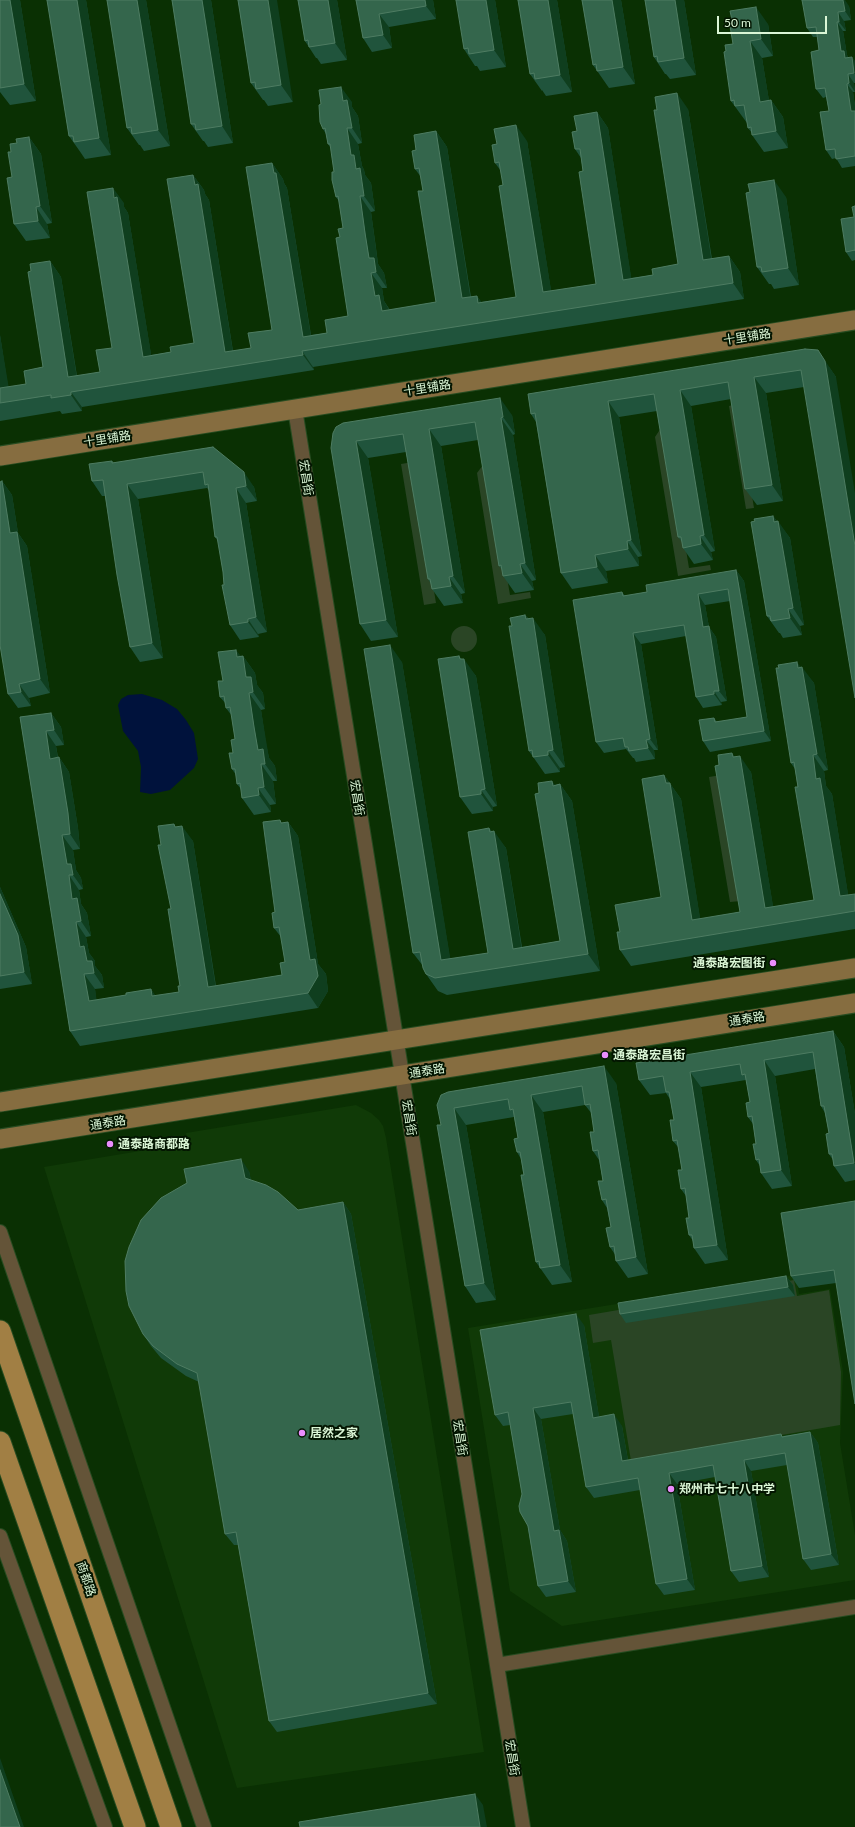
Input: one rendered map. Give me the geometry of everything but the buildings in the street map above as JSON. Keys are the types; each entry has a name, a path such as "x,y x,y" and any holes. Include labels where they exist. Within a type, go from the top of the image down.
{"main road":[{"name":"商都路","path":"0,1331 171,1827"},
{"path":"0,1442 135,1827"}],"street":[{"name":"十里铺路","path":"0,456 855,320"},
{"name":"宏昌街","path":"295,409 523,1827"},
{"path":"0,1102 855,968"},
{"name":"通泰路","path":"0,1139 855,1003"},
{"path":"0,1232 204,1827"},
{"path":"0,1536 104,1827"},
{"path":"497,1665 855,1607"}],"shaded area":[{"path":"737,404 754,508 746,509 729,406"},
{"path":"666,427 689,568 710,565 711,570 678,576 655,437 661,428"},
{"path":"413,462 436,603 424,605 401,464"},
{"path":"488,464 510,595 530,592 531,598 498,604 477,473 483,465"},
{"path":"464,626 473,630 477,639 473,648 464,652 455,648 451,639 455,630"},
{"path":"721,775 741,901 730,902 709,777"},
{"path":"356,1105 371,1113 379,1120 383,1126 386,1138 484,1752 237,1788 44,1167 188,1143 186,1133"},
{"name":"郑州市七十八中学","path":"796,1275 799,1294 830,1289 843,1372 840,1443 855,1535 855,1580 562,1626 510,1591 468,1328"},
{"path":"794,1280 797,1296 829,1290 841,1372 840,1425 631,1461 611,1340 593,1343 589,1315"}],"water":[{"path":"142,694 162,700 177,709 194,733 198,759 194,768 170,790 151,794 140,792 141,767 138,751 123,731 118,705 121,699 128,695"}],"place":[{"name":"通泰路宏图街","path":"773,963"},
{"name":"通泰路宏昌街","path":"605,1055"},
{"name":"通泰路商都路","path":"110,1144"},
{"name":"居然之家","path":"302,1433"},
{"name":"郑州市七十八中学","path":"671,1489"}]}
